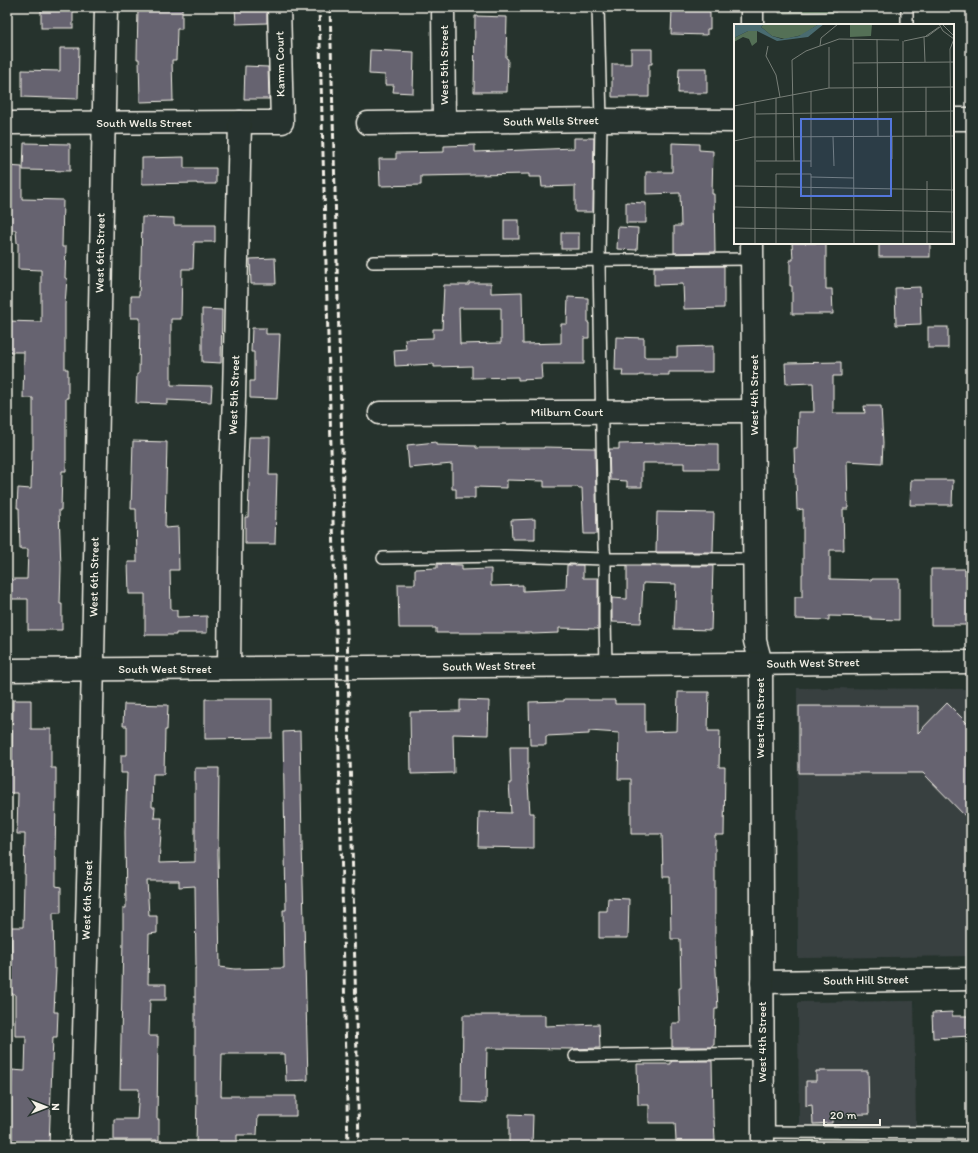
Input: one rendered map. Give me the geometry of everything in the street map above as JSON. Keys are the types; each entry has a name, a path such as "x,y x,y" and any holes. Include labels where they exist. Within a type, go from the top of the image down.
{"street":[{"name":"West 6th Street","path":"81,1146 93,669 106,7"},
{"name":"Kamm Court","path":"279,7 282,122"},
{"name":"West 5th Street","path":"443,7 444,122"},
{"path":"752,7 752,24"},
{"path":"954,119 971,119"},
{"name":"South Wells Street","path":"368,123 601,120 734,121"},
{"name":"West 5th Street","path":"229,668 231,477 235,380 240,122"},
{"name":"South Wells Street","path":"7,123 282,122"},
{"name":"West 4th Street","path":"752,251 755,641 761,664 763,1139"},
{"name":"Milburn Court","path":"380,413 754,411"},
{"name":"South West Street","path":"7,670 971,662"},
{"name":"South Hill Street","path":"762,982 971,979"}],"lane":[{"path":"598,7 601,120 600,334 603,412 606,665"},
{"path":"907,7 907,24"},
{"path":"373,262 600,260 752,251"},
{"path":"383,558 504,556 605,559 755,558"},
{"path":"575,1056 762,1053"},
{"path":"763,1139 971,1133"}],"shaded area":[{"path":"797,688 971,689 971,956 798,958"},
{"path":"914,1001 916,1127 799,1127 798,1002"}],"green space":[{"path":"779,7 836,7 836,12 779,13"},
{"path":"869,1140 869,1146 801,1146 801,1141"}],"building":[{"path":"41,7 73,7 73,28 41,28"},
{"path":"138,7 182,7 182,29 177,29 176,60 172,60 173,101 140,102 139,59 137,59"},
{"path":"235,7 267,7 267,23 236,24"},
{"path":"672,8 710,10 710,29 707,29 707,35 671,34"},
{"path":"475,16 507,17 507,92 474,92"},
{"path":"60,48 79,48 78,99 22,97 22,70 60,71"},
{"path":"631,49 652,49 652,64 649,64 649,97 612,97 612,64 631,64"},
{"path":"370,50 414,52 413,93 393,92 394,85 385,85 385,75 369,74"},
{"path":"245,66 268,67 269,99 244,99"},
{"path":"679,68 707,68 707,93 678,93"},
{"path":"574,138 594,138 593,212 575,212 575,186 542,187 541,177 529,177 529,174 421,176 421,185 380,186 379,159 396,159 396,153 444,152 444,146 475,145 475,152 574,148"},
{"path":"24,143 70,144 70,171 23,170"},
{"path":"672,143 699,144 699,150 713,151 712,194 714,194 715,252 674,253 674,226 681,226 680,193 646,194 646,172 672,172"},
{"path":"184,157 184,168 216,168 216,184 142,184 142,158"},
{"path":"7,166 22,167 22,199 63,200 62,247 66,247 65,278 67,278 65,305 65,369 68,369 68,398 66,398 66,471 62,471 61,510 59,510 61,568 60,604 62,604 62,630 28,630 28,599 7,599 7,579 27,579 28,549 20,549 19,508 17,508 18,488 31,489 33,398 23,398 24,352 7,352 7,321 41,322 41,270 18,269 18,243 16,230 7,230"},
{"path":"626,202 646,203 646,223 626,223"},
{"path":"142,217 174,218 174,225 215,225 215,242 194,242 193,269 182,269 181,319 171,319 171,385 212,386 211,402 167,400 167,404 136,403 137,374 139,374 140,318 131,318 131,296 139,296"},
{"path":"504,220 519,220 519,239 504,239"},
{"path":"618,227 638,228 637,250 617,249"},
{"path":"561,233 579,233 579,249 561,249"},
{"path":"792,244 826,244 826,289 832,289 833,314 792,314 790,260 793,260"},
{"path":"879,244 930,244 930,257 879,257"},
{"path":"275,258 276,284 251,284 250,259"},
{"path":"724,266 724,308 684,309 683,284 654,285 654,267"},
{"path":"469,283 491,283 491,293 522,292 523,344 561,343 561,324 567,324 568,297 588,298 589,338 584,338 584,364 541,364 542,379 518,380 518,377 472,378 472,366 434,367 434,364 395,366 394,350 406,349 405,339 433,338 433,329 442,329 444,285 469,285","holes":["459,308 501,308 501,343 460,344"]},
{"path":"920,287 921,324 896,325 895,288"},
{"path":"202,309 222,310 221,363 202,362"},
{"path":"928,327 948,327 948,348 928,348"},
{"path":"252,328 266,328 266,334 280,334 277,399 250,398 250,381 254,381 254,352 251,352"},
{"path":"616,337 644,338 644,357 677,357 677,347 713,346 713,372 669,372 669,375 622,376 623,370 615,370"},
{"path":"841,362 841,376 833,376 833,413 865,413 864,406 881,406 883,443 882,463 847,461 848,509 843,509 844,550 830,550 830,579 899,579 899,620 871,619 871,617 829,616 829,620 795,619 795,597 802,597 803,509 797,510 794,448 797,448 798,412 814,412 813,383 786,384 785,363"},
{"path":"249,437 270,437 269,475 277,475 275,544 245,544 245,517 248,517 250,458 248,458"},
{"path":"133,441 167,442 165,528 178,527 179,570 170,570 171,610 177,610 177,617 207,616 207,633 145,635 145,594 129,594 128,562 137,562 136,509 131,509"},
{"path":"436,442 436,445 476,446 476,448 595,448 597,534 584,534 582,488 544,487 544,481 507,480 507,488 475,487 475,498 456,498 456,489 452,489 452,464 409,468 407,445"},
{"path":"619,444 718,444 718,469 684,469 684,463 642,463 642,487 627,487 627,481 610,480 609,449 619,449"},
{"path":"911,480 953,480 952,505 910,505"},
{"path":"657,512 714,513 713,552 656,552"},
{"path":"535,519 535,539 512,539 511,520"},
{"path":"437,564 462,565 462,570 491,569 491,586 523,585 523,591 566,589 567,565 583,565 583,578 598,578 598,629 559,628 559,633 532,634 436,633 436,628 399,628 398,584 415,584 415,569 437,568"},
{"path":"627,566 713,566 711,630 674,629 676,584 643,583 641,623 612,622 612,598 627,599"},
{"path":"931,569 965,569 965,575 971,575 971,625 931,625"},
{"path":"678,692 709,692 708,731 720,731 719,767 725,767 724,835 715,835 715,953 718,1009 715,1009 714,1045 712,1045 712,1047 672,1047 672,1023 680,1023 679,988 681,988 680,939 671,939 670,877 663,877 662,834 631,834 631,779 618,779 619,733 589,731 589,734 546,736 546,745 530,745 529,702 564,701 564,699 588,699 615,700 615,704 645,704 645,732 677,731"},
{"path":"205,699 272,699 272,738 205,739"},
{"path":"13,700 31,700 31,729 51,729 51,768 56,768 56,886 61,887 61,913 53,913 54,969 56,969 54,1012 58,1012 57,1037 53,1037 49,1146 10,1146 12,1070 25,1071 26,1036 15,1036 15,994 7,993 7,962 12,962 11,927 23,927 25,834 17,834 18,793 7,793 7,768 12,768"},
{"path":"460,700 489,701 488,735 453,734 454,773 411,774 410,712 460,711"},
{"path":"947,703 971,727 971,822 923,773 799,773 799,706 918,706 918,733"},
{"path":"124,704 168,705 167,730 165,730 164,774 153,774 152,807 155,807 154,818 162,818 159,863 195,862 195,768 219,768 218,854 220,967 235,969 284,968 283,910 286,910 283,732 300,731 308,1080 286,1081 285,1054 222,1054 221,1096 296,1096 296,1116 258,1116 257,1135 237,1135 237,1145 196,1145 195,886 179,887 179,881 147,881 149,916 157,916 157,933 149,934 148,984 166,984 166,1000 150,1000 149,1036 158,1036 157,1119 159,1119 159,1140 114,1140 114,1119 137,1119 139,1089 120,1089 123,908 126,908 125,832 127,773 121,773 121,755 127,755 127,726 123,726"},
{"path":"510,747 528,747 527,769 530,813 534,813 534,848 478,847 479,812 511,813 509,783 511,783"},
{"path":"608,898 629,899 628,938 599,938 599,911 607,911"},
{"path":"952,1012 952,1016 971,1016 971,1036 933,1038 932,1013"},
{"path":"463,1015 545,1015 545,1026 599,1024 600,1048 487,1048 486,1103 462,1102"},
{"path":"671,1061 712,1061 715,1141 676,1141 675,1123 649,1123 649,1105 638,1105 637,1064 671,1064"},
{"path":"816,1071 868,1071 869,1114 832,1115 832,1123 813,1124 812,1105 806,1106 806,1081 816,1081"},
{"path":"509,1114 533,1115 532,1146 509,1146"}],"railway":[{"path":"319,7 348,1146"},
{"path":"330,7 359,1146"}]}
